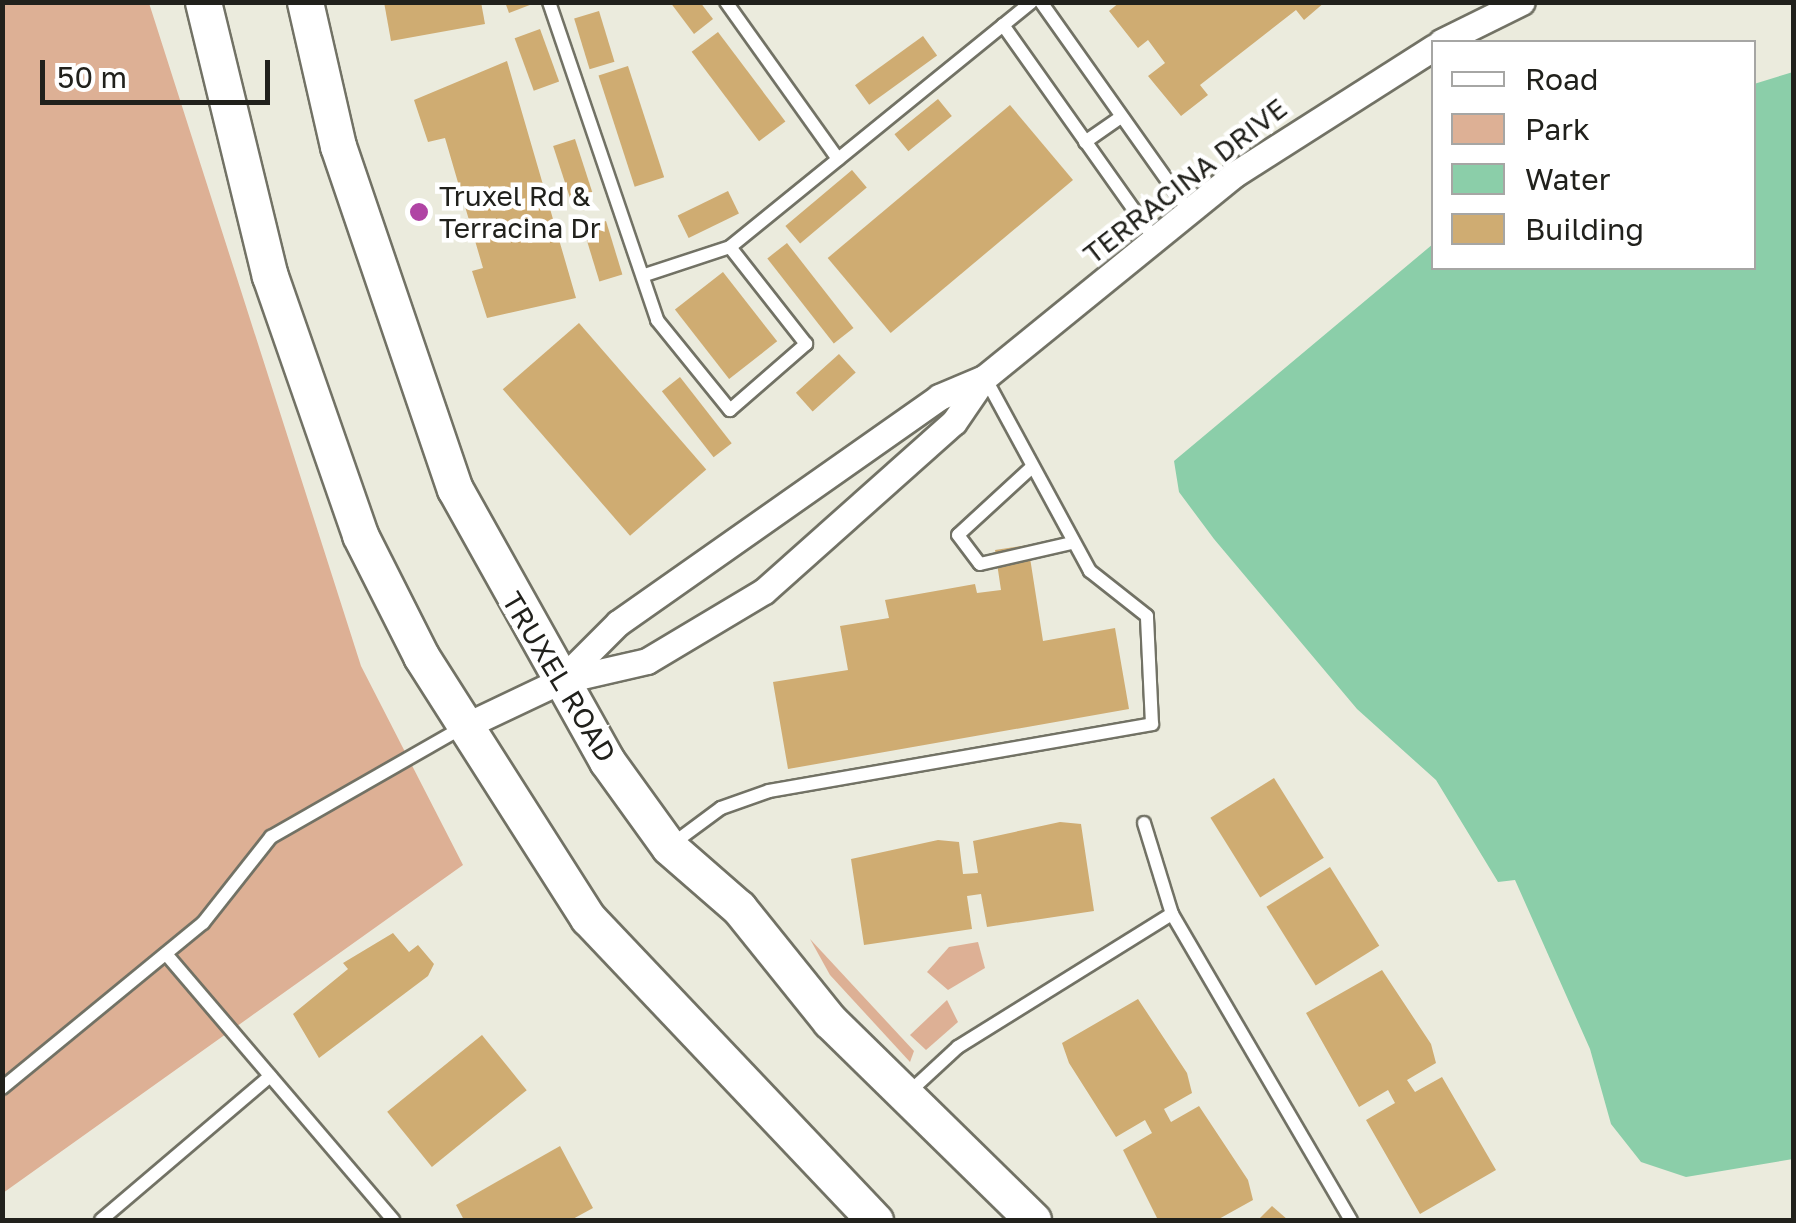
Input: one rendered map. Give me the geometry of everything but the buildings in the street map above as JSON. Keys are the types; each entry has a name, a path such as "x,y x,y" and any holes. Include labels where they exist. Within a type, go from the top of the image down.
{"main road":[{"path":"203,2 236,160 360,536 463,727 588,918 875,1220"},
{"name":"TRUXEL ROAD","path":"305,2 338,146 455,490 560,681 669,847 738,908 830,1021 1033,1220"}],"street":[{"path":"1444,40 1522,2"},
{"name":"TERRACINA DRIVE","path":"560,681 618,623 938,397 984,378 1189,211 1431,49"},
{"name":"TERRACINA DRIVE","path":"463,727 560,681 647,660 764,590 954,422 984,378"}],"lane":[{"path":"549,2 648,274 657,320 730,410 806,344 730,246"},
{"path":"726,2 838,159"},
{"path":"648,274 730,246 1030,2"},
{"path":"1042,2 1189,211"},
{"path":"1003,25 1155,240"},
{"path":"1085,142 1120,117"},
{"path":"669,847 721,808 769,791 1152,724 1147,616 1090,571 1032,467 1012,413 984,378"},
{"path":"1032,467 958,534 980,564 1072,543"},
{"path":"2,1088 204,922 272,836 463,727"},
{"path":"1144,822 1172,914 1351,1220"},
{"path":"907,1094 958,1047 1172,914"},
{"path":"166,954 392,1220"},
{"path":"100,1220 270,1076"}],"green space":[{"path":"3,3 149,3 361,666 463,865 3,1193"},
{"path":"810,939 914,1051 910,1062 830,975"},
{"path":"978,942 985,968 948,990 927,972 949,947"},
{"path":"947,1000 958,1022 926,1050 910,1035"}],"water":[{"path":"1793,72 1793,1159 1686,1177 1641,1162 1611,1124 1590,1049 1515,880 1498,882 1436,780 1357,709 1214,539 1179,492 1174,461 1431,246 1431,270 1756,270 1756,83"}],"place":[{"name":"Truxel Rd & Terracina Dr","path":"419,212"}]}
